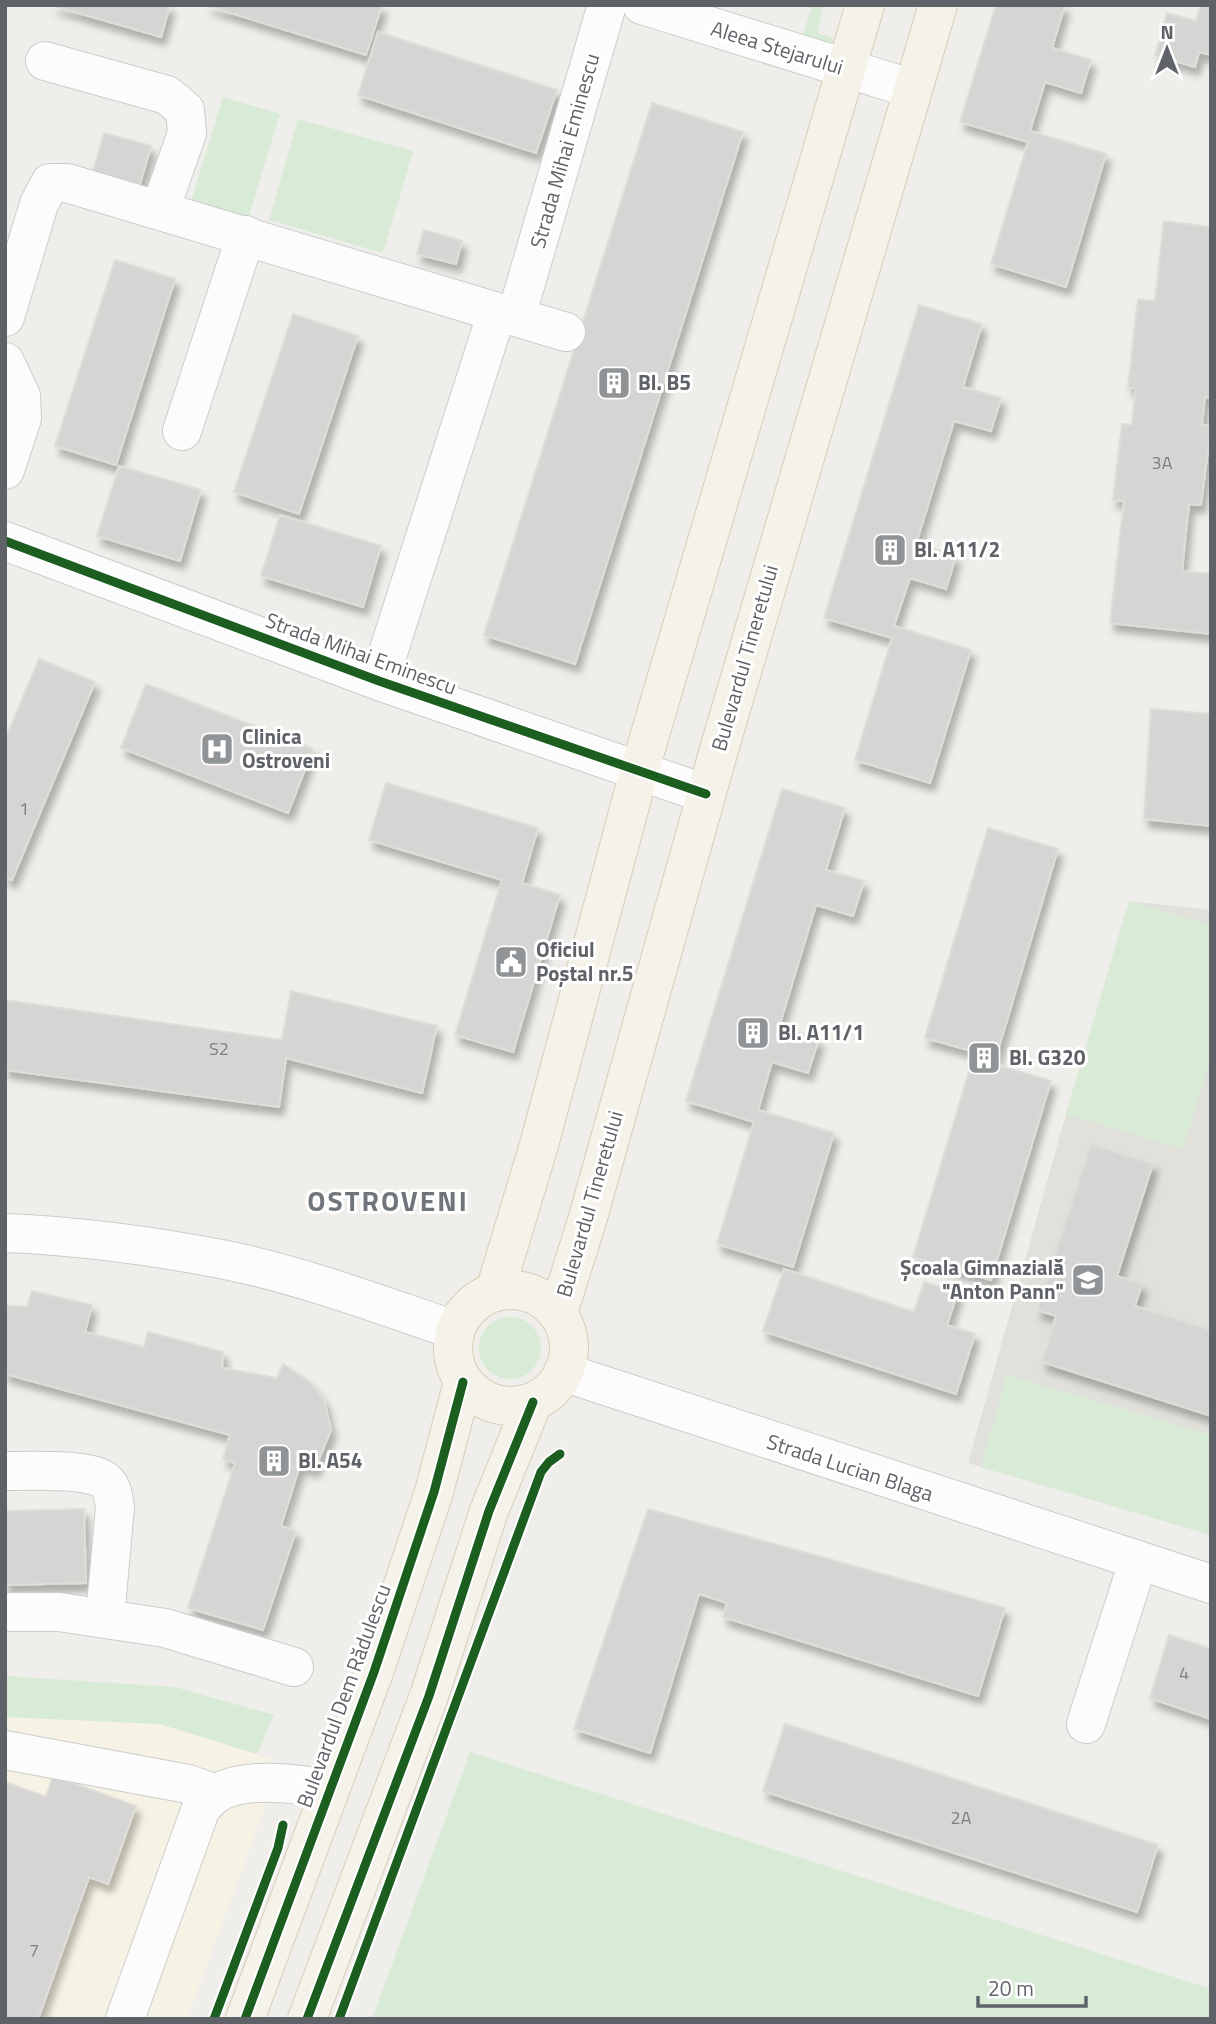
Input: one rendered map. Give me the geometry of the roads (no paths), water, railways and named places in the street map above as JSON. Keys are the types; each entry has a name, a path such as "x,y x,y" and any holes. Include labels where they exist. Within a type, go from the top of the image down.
{"main road":[{"path":"564,1373 547,1395 533,1402 506,1406 491,1403 474,1393 463,1382 453,1357 455,1330 473,1303 495,1291 533,1168 639,772 865,5"},
{"name":"Bulevardul Tineretului","path":"558,1313 587,1221 706,794 938,5"},
{"name":"Bulevardul Tineretului","path":"495,1291 526,1291 545,1300 558,1313 567,1331 570,1345 564,1373"},
{"name":"Bulevardul Dem Rădulescu","path":"245,2019 374,1672 434,1492 463,1382"},
{"path":"307,2019 429,1696 489,1511 533,1402"}],"street":[{"name":"Strada Mihai Eminescu","path":"379,681 507,315 607,5"},
{"name":"Aleea Stejarului","path":"642,5 914,89"},
{"path":"45,61 167,95 186,110 187,133 160,210"},
{"path":"5,317 39,204 50,183 67,183 566,332"},
{"path":"182,431 246,235"},
{"path":"5,362 21,396 22,418 5,470"},
{"name":"Strada Mihai Eminescu","path":"6,545 379,681 706,794"},
{"path":"5,1233 53,1235 132,1244 228,1261 326,1287 455,1330"},
{"name":"Strada Lucian Blaga","path":"564,1373 1211,1584"},
{"path":"5,1471 76,1472 104,1478 111,1489 115,1507 104,1618"},
{"path":"1086,1724 1138,1562"},
{"path":"5,1612 59,1612 165,1628 294,1667"},
{"path":"5,1750 188,1784 216,1794"},
{"path":"125,2019 201,1808 216,1794 241,1784 295,1784 330,1789"}],"place":[{"name":"Bl. B5","path":"614,383"},
{"name":"Bl. A11/2","path":"890,550"},
{"name":"Clinica Ostroveni","path":"217,749"},
{"name":"Oficiul Poștal nr.5","path":"511,962"},
{"name":"Bl. A11/1","path":"753,1033"},
{"name":"Bl. G320","path":"984,1058"},
{"name":"Școala Gimnazială \"Anton Pann\"","path":"1088,1280"},
{"name":"Bl. A54","path":"274,1461"}],"district":[{"name":"OSTROVENI","path":"388,1201"}]}
